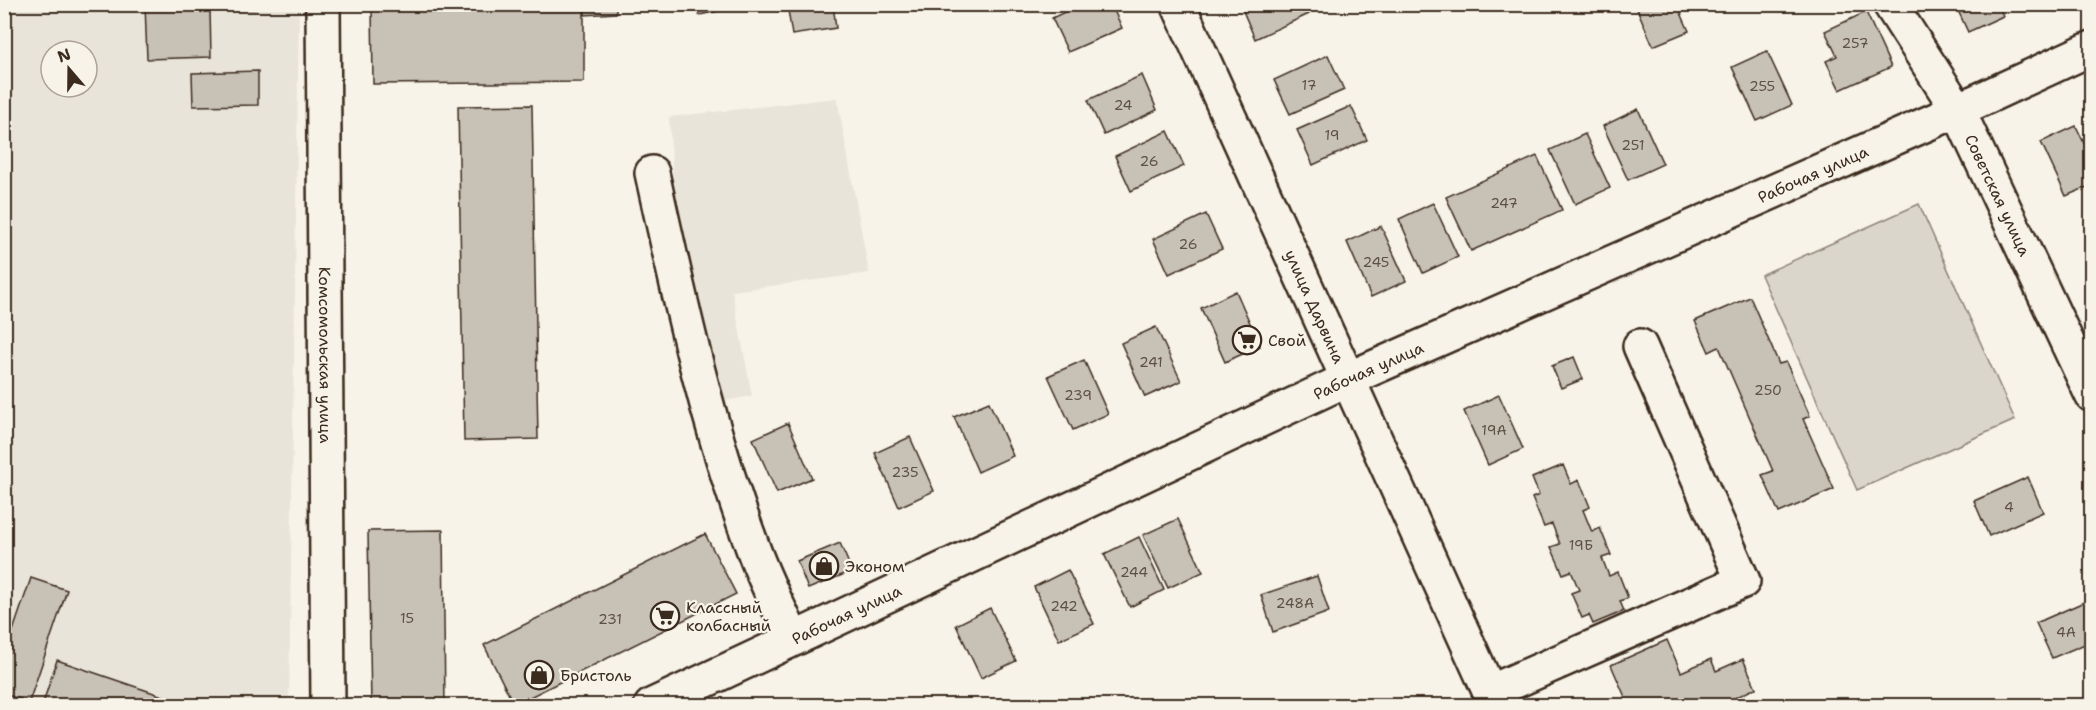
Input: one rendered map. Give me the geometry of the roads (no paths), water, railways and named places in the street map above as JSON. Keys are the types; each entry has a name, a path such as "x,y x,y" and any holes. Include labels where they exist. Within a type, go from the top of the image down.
{"street":[{"name":"Комсомольская улица","path":"323,4 328,705"},
{"name":"улица Дарвина","path":"1178,4 1493,699"},
{"name":"Советская улица","path":"1890,4 1958,110 2091,395"},
{"name":"Рабочая улица","path":"651,705 1348,379 1958,110 2091,48"},
{"path":"652,173 680,304 715,434 754,552 793,639"},
{"path":"1493,699 1743,581 1640,346"}],"place":[{"name":"Свой","path":"1247,340"},
{"name":"Эконом","path":"824,566"},
{"name":"Классный колбасный","path":"665,616"},
{"name":"Бристоль","path":"539,675"}]}
